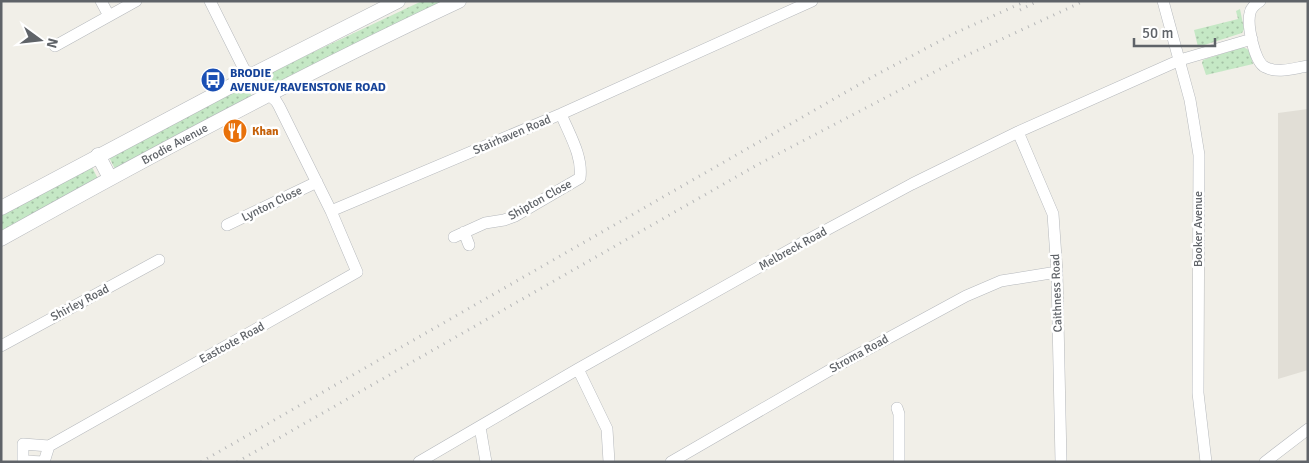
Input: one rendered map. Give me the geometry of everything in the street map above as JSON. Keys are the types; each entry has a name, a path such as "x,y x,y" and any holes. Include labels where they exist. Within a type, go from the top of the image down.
{"street":[{"path":"100,1 109,16"},
{"path":"55,46 136,1"},
{"path":"210,1 244,69 276,100 331,211"},
{"name":"Brodie Avenue","path":"1,208 377,6 398,1"},
{"name":"Brodie Avenue","path":"1,239 110,178 269,95 459,1"},
{"name":"Stairhaven Road","path":"331,211 560,114 812,1"},
{"name":"Booker Avenue","path":"1162,1 1180,60 1192,109 1199,155 1198,393 1206,462"},
{"path":"1260,1 1250,10 1252,39 1258,60 1266,68 1280,70 1308,66"},
{"name":"Melbreck Road","path":"419,462 578,369 895,193 1018,132 1180,60 1252,39"},
{"name":"Shipton Close","path":"469,245 459,235 485,223 515,216 580,178 579,158 560,114"},
{"name":"Caithness Road","path":"1018,132 1053,214 1057,272 1061,462"},
{"path":"98,155 110,178"},
{"name":"Lynton Close","path":"227,226 317,182"},
{"name":"Eastcote Road","path":"49,446 357,272 331,211"},
{"name":"Shirley Road","path":"1,346 159,260"},
{"name":"Stroma Road","path":"671,462 837,366 966,296 1001,281 1057,272"},
{"path":"578,369 607,429 609,462"},
{"path":"897,408 900,414 899,462"},
{"path":"480,427 486,462"},
{"path":"1265,462 1308,429"}],"shaded area":[{"path":"1308,109 1308,370 1278,379 1278,113"}],"green space":[{"path":"422,1 456,1 275,85 269,73"},
{"path":"1240,9 1244,29 1242,33 1198,47 1194,30 1238,19 1236,11"},
{"path":"1243,47 1249,50 1253,64 1206,75 1202,63 1203,60"},
{"path":"246,84 252,97 115,169 108,155"},
{"path":"91,165 98,179 1,233 1,214"}],"railway":[{"path":"201,462 874,76 953,34 1026,1"},
{"path":"1020,10 1038,1"},
{"path":"237,462 757,165 963,57 1084,1"}],"place":[{"name":"BRODIE AVENUE/RAVENSTONE ROAD","path":"213,80"},
{"name":"Khan","path":"235,131"}]}
